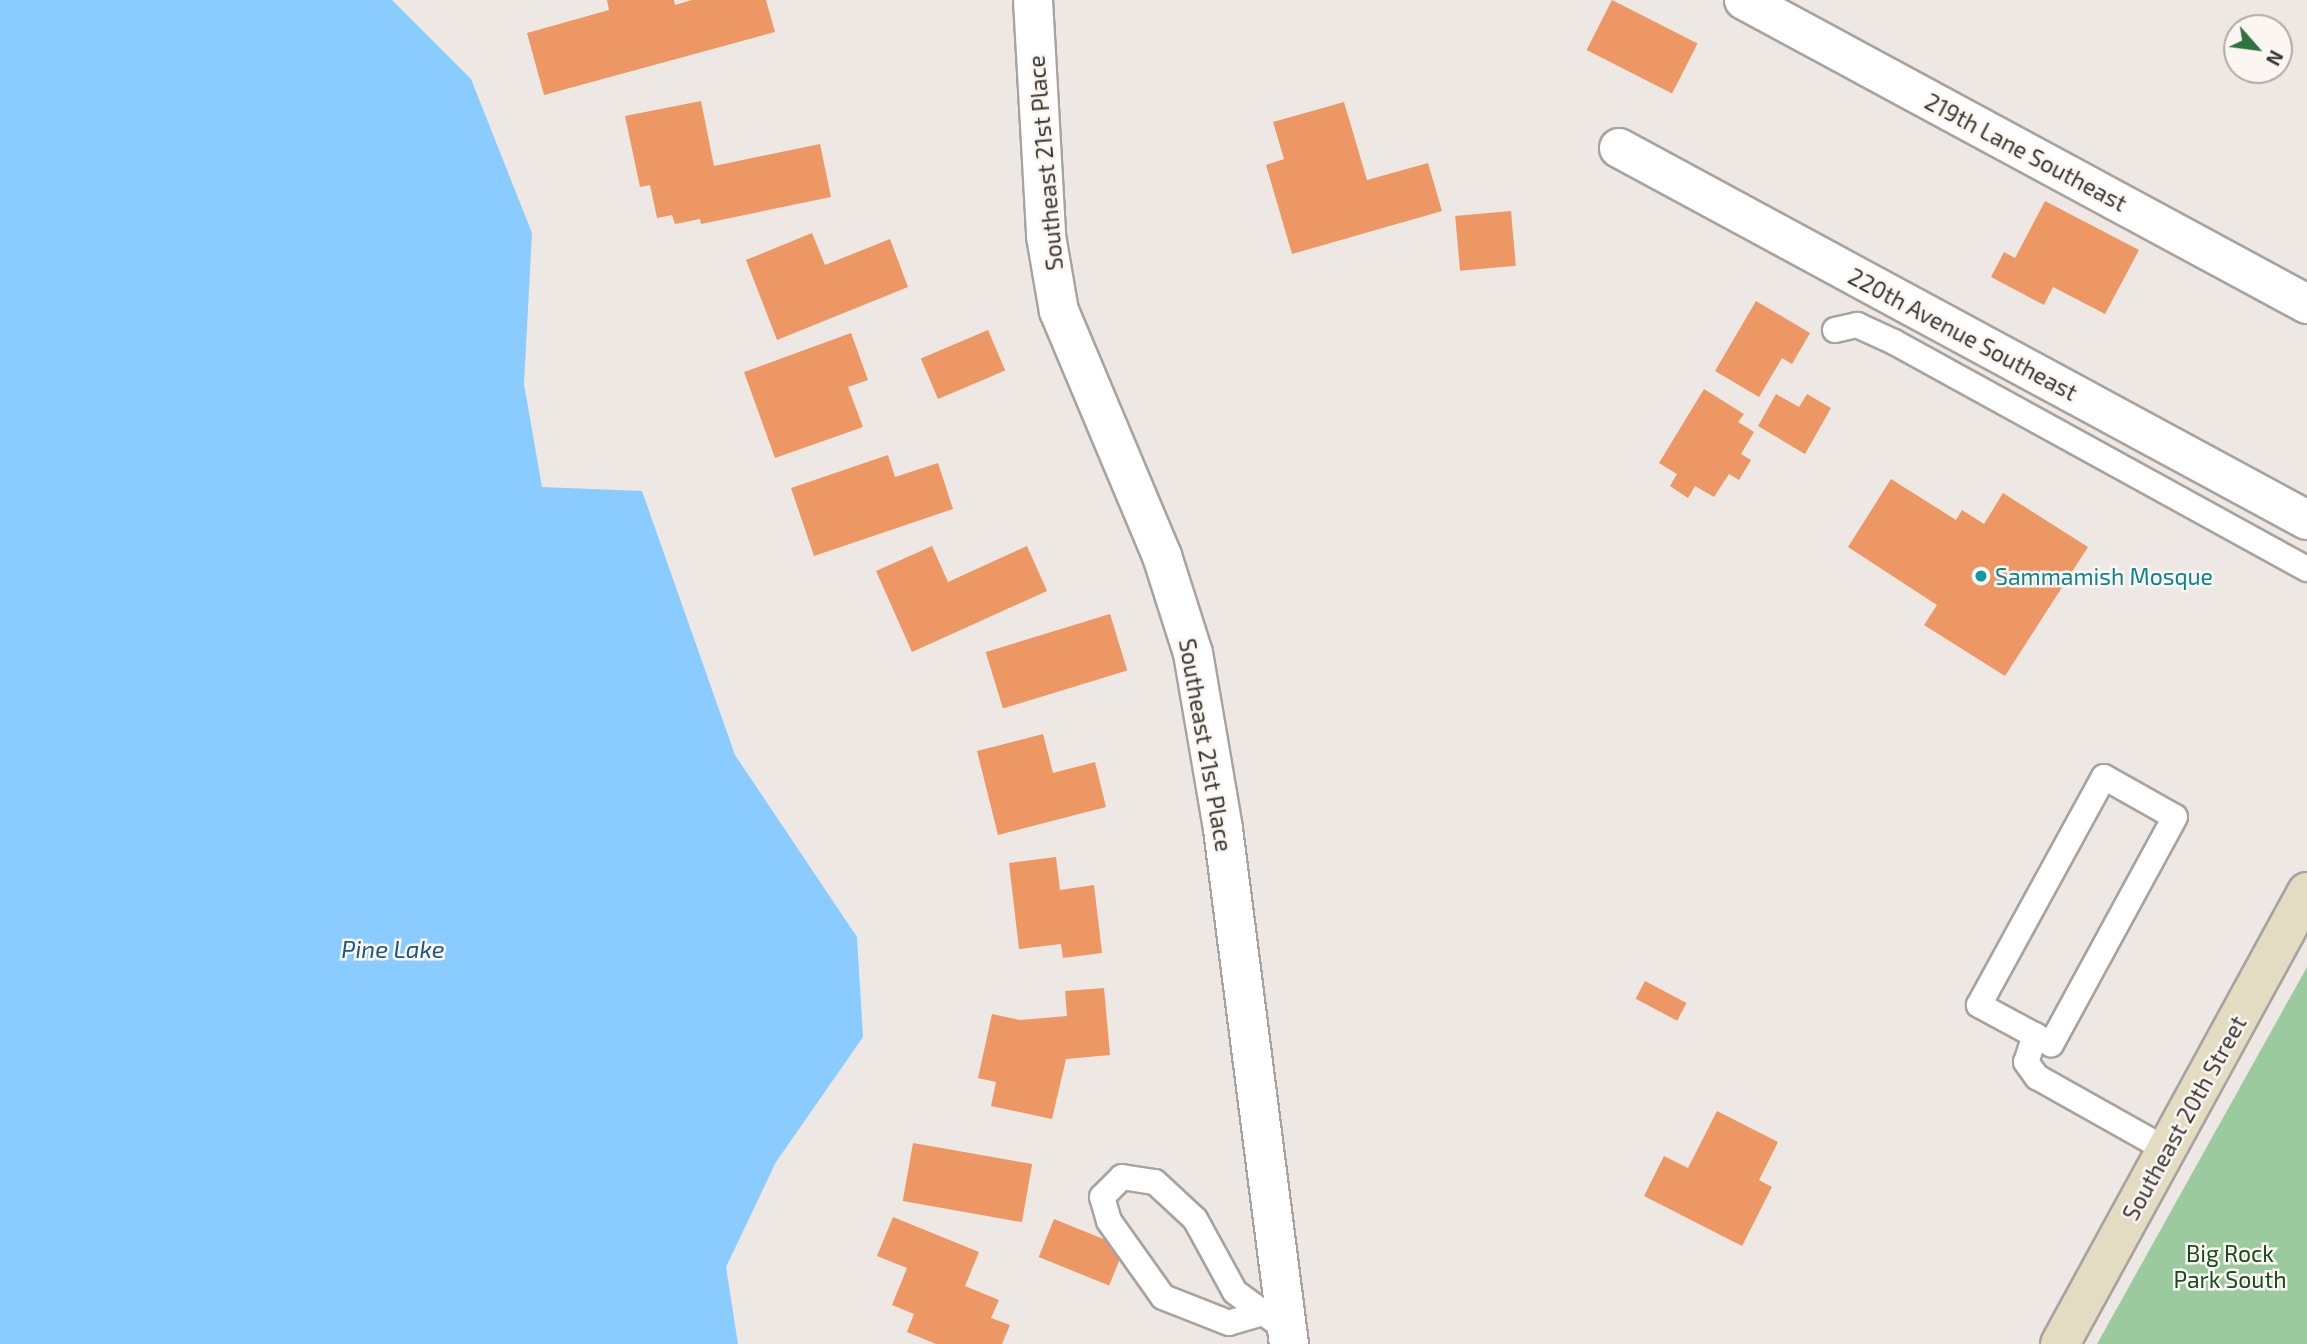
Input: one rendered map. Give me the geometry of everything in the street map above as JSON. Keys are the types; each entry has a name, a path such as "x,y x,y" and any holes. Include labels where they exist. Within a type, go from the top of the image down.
{"street":[{"name":"Southeast 21st Place","path":"1033,0 1046,236 1059,311 1162,556 1193,653 1223,829 1279,1329"},
{"name":"219th Lane Southeast","path":"1744,0 2307,304"},
{"name":"220th Avenue Southeast","path":"1619,148 2307,520"},
{"name":"Southeast 20th Street","path":"2060,1344 2307,892"}],"lane":[{"path":"1835,330 1857,325 1894,342 2307,569"},
{"path":"2104,777 2175,817 2051,1044 2035,1035 1979,1006 2104,777"},
{"path":"2035,1035 2026,1062 2037,1077 2167,1150"},
{"path":"1122,1177 1155,1182 1195,1219 1234,1292 1279,1329 1229,1322 1163,1297 1109,1221 1102,1197 1122,1177"}],"green space":[{"name":"Big Rock Park South","path":"2307,967 2307,1344 2097,1344"}],"water":[{"name":"Pine Lake","path":"0,0 392,0 471,79 532,233 524,384 542,487 642,491 735,755 857,937 863,1037 776,1162 726,1267 738,1344 0,1344"}],"building":[{"path":"607,0 674,0 675,5 692,0 766,0 775,32 544,95 527,33 609,10"},
{"path":"1612,0 1698,44 1672,93 1587,50"},
{"path":"701,101 714,166 820,144 831,197 701,224 700,219 675,224 672,215 657,218 650,185 640,187 625,116"},
{"path":"1344,102 1367,180 1428,163 1442,211 1292,254 1266,165 1284,159 1273,122"},
{"path":"2045,201 2139,250 2105,314 2053,287 2044,305 1991,277 2004,252 2015,258"},
{"path":"1511,211 1516,266 1460,271 1455,216"},
{"path":"812,233 825,265 890,239 908,287 777,340 746,260"},
{"path":"1756,301 1810,333 1792,364 1782,358 1759,397 1715,371"},
{"path":"988,330 1005,371 938,399 921,359"},
{"path":"851,333 868,380 848,387 863,427 775,458 744,372"},
{"path":"1704,389 1744,414 1738,422 1754,432 1741,454 1751,460 1739,480 1729,474 1714,497 1695,486 1688,498 1670,486 1677,474 1659,463"},
{"path":"1776,394 1799,407 1807,394 1831,408 1805,454 1758,426"},
{"path":"888,455 895,477 938,463 953,509 814,556 791,488"},
{"name":"Sammamish Mosque","path":"1891,479 1956,520 1962,510 1984,524 2003,493 2088,547 2005,676 1924,625 1937,605 1848,547"},
{"path":"932,546 948,582 1027,546 1047,591 912,652 876,571"},
{"path":"1110,614 1127,670 1003,708 986,652"},
{"path":"1043,734 1053,773 1095,762 1106,807 998,835 977,751"},
{"path":"1056,857 1060,890 1094,885 1102,953 1063,958 1061,944 1019,949 1009,863"},
{"path":"1645,981 1686,1003 1677,1021 1636,999"},
{"path":"1104,988 1110,1055 1066,1059 1052,1119 991,1106 996,1082 978,1078 992,1014 1020,1020 1067,1016 1065,991"},
{"path":"1717,1111 1778,1142 1759,1180 1772,1187 1742,1246 1644,1196 1664,1156 1688,1168"},
{"path":"913,1143 1032,1164 1022,1222 903,1201"},
{"path":"893,1217 979,1252 965,1286 999,1300 991,1318 1010,1325 1002,1344 936,1344 907,1332 914,1314 892,1305 907,1268 877,1256"},
{"path":"1054,1219 1124,1247 1109,1285 1039,1257"}],"place":[{"name":"Sammamish Mosque","path":"1981,576"}]}
